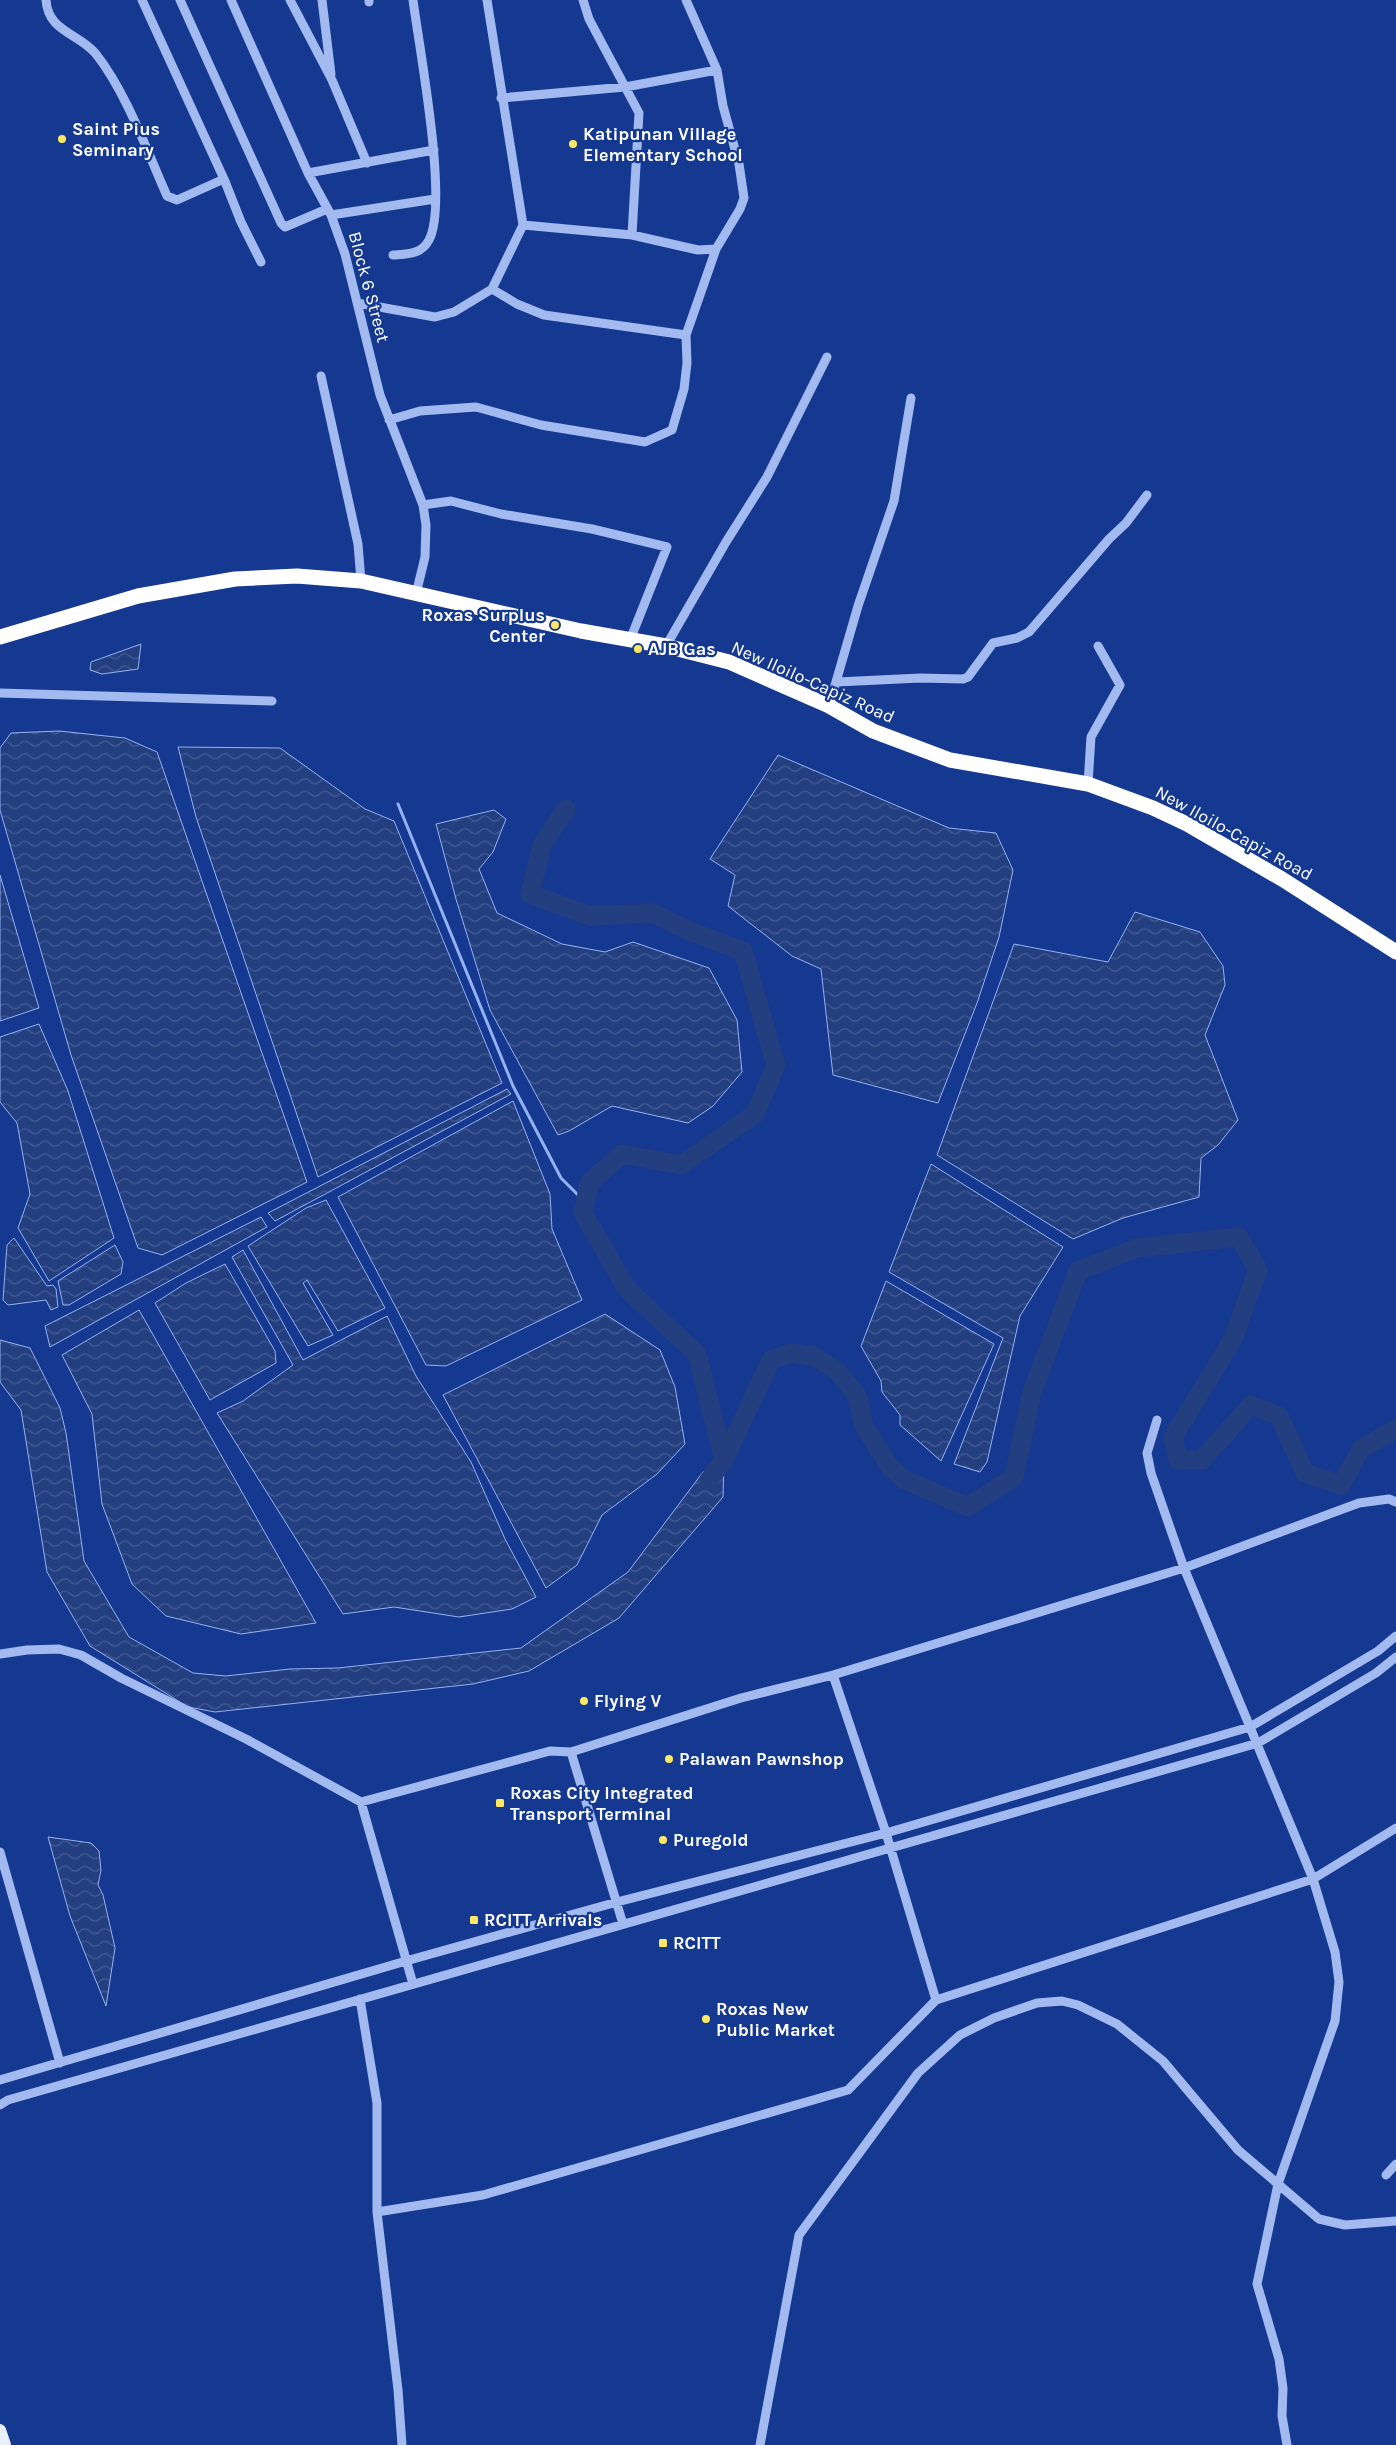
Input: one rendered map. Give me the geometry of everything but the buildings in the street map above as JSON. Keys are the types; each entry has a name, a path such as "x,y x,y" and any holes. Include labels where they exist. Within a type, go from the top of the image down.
{"highway":[{"name":"New Iloilo-Capiz Road","path":"0,637 138,596 235,580 297,576 361,581 581,631 666,646 729,662 829,706 873,731 950,760 1088,784 1153,808 1187,824 1282,879 1396,952"}],"main road":[{"path":"0,2430 5,2445"}],"street":[{"path":"46,0 52,21 93,51 103,63 138,131 167,196 177,200 224,179"},
{"path":"142,0 224,179 240,222 261,262"},
{"path":"180,0 281,223 285,227 329,212 435,199"},
{"name":"Block 6 Street","path":"231,0 308,173 329,212 346,254 380,395 389,420 400,442 423,505 426,525 425,557 416,594"},
{"path":"290,0 332,80 367,162"},
{"path":"322,0 332,80"},
{"path":"393,255 414,254 423,248 430,239 435,216 434,150 413,0"},
{"path":"357,303 435,317 454,312 492,289 523,226 501,98 487,0"},
{"path":"583,0 589,19 639,113 632,235"},
{"path":"389,420 420,411 476,407 541,424 645,442 672,430 684,389 687,363 686,335 716,249 740,210 744,198 739,164 723,106 717,70 686,0"},
{"path":"501,98 626,87 717,70"},
{"path":"308,173 434,150"},
{"path":"523,226 632,235 698,250 716,249"},
{"path":"492,289 517,304 544,315 686,335"},
{"path":"666,646 726,542 767,477 827,357"},
{"path":"321,376 358,544 361,581"},
{"path":"829,706 858,606 894,501 911,398"},
{"path":"837,682 920,678 963,680 968,677 993,643 1017,638 1029,632 1109,539 1126,523 1147,495"},
{"path":"423,505 451,501 501,514 592,529 668,547 630,640"},
{"path":"1088,784 1091,738 1120,685 1098,646"},
{"path":"0,693 272,701"},
{"path":"1157,1420 1147,1453 1151,1473 1184,1568 1313,1879 1335,1952 1339,1982 1335,2021 1278,2184 1257,2284 1279,2360 1283,2388 1282,2416 1287,2445"},
{"path":"0,1654 27,1650 59,1649 81,1655 121,1678 246,1739 361,1802 550,1750 571,1752 741,1698 833,1675 1184,1568 1358,1503 1389,1499 1396,1502"},
{"path":"0,2080 60,2064 406,1961 617,1902 886,1833 1250,1727 1378,1651 1396,1636"},
{"path":"0,2104 8,2100 1258,1743 1376,1673 1396,1657"},
{"path":"833,1675 886,1833 936,2000"},
{"path":"571,1752 623,1924"},
{"path":"361,1802 413,1984"},
{"path":"377,2212 483,2195 848,2090 936,2000 1313,1879 1396,1828"},
{"path":"0,1852 60,2064"},
{"path":"360,1999 377,2103 377,2212 398,2390 402,2445"},
{"path":"760,2445 799,2235 918,2073 960,2035 994,2018 1037,2003 1062,2001 1078,2005 1117,2024 1163,2061 1238,2150 1319,2218 1345,2225 1396,2221"},
{"path":"1386,2175 1396,2164"}],"water":[{"path":"141,644 138,669 102,674 90,670 91,662"},
{"path":"59,731 125,738 157,752 307,1182 162,1255 138,1248 71,1055 0,810 0,748 11,733"},
{"path":"178,747 280,748 365,809 394,821 502,1083 318,1177 196,817"},
{"path":"778,755 949,828 996,833 1013,870 999,937 977,1003 938,1103 833,1075 821,969 792,956 728,906 735,875 710,859"},
{"path":"494,810 506,819 493,852 479,869 497,913 562,944 605,952 633,942 709,968 737,1020 742,1072 713,1106 688,1123 612,1106 569,1131 558,1135 490,1010 456,899 436,824"},
{"path":"0,875 39,1008 0,1021"},
{"path":"1135,912 1200,932 1223,966 1225,985 1205,1035 1238,1120 1218,1145 1201,1158 1199,1197 1123,1218 1073,1239 937,1155 1014,944 1108,962"},
{"path":"39,1024 68,1091 114,1238 49,1281 18,1228 30,1194 17,1123 0,1102 0,1037"},
{"path":"507,1089 511,1094 275,1221 268,1213"},
{"path":"513,1101 550,1194 552,1229 582,1300 446,1366 426,1365 338,1197"},
{"path":"931,1164 1063,1247 1020,1316 987,1462 980,1472 954,1464 1003,1338 889,1272"},
{"path":"326,1200 385,1308 338,1331 307,1280 303,1283 333,1335 308,1346 248,1246 306,1208"},
{"path":"261,1217 267,1227 50,1347 45,1326"},
{"path":"14,1238 47,1286 53,1285 56,1289 58,1307 51,1310 46,1300 8,1305 3,1300 7,1245"},
{"path":"115,1245 123,1262 121,1274 69,1305 63,1305 58,1281"},
{"path":"243,1250 303,1360 387,1316 416,1376 471,1462 505,1539 536,1597 512,1609 459,1617 394,1607 343,1614 217,1413 243,1401 293,1365 232,1257"},
{"path":"225,1264 275,1351 276,1363 210,1400 155,1303 186,1283"},
{"path":"886,1281 994,1344 941,1461 900,1425 900,1415 882,1392 881,1381 861,1346"},
{"path":"139,1310 316,1623 241,1634 166,1616 132,1584 102,1504 92,1414 62,1355"},
{"path":"605,1314 660,1350 675,1387 685,1444 657,1474 602,1515 577,1565 546,1588 443,1395"},
{"path":"0,1340 30,1348 60,1408 66,1433 84,1561 129,1637 193,1673 226,1676 290,1669 338,1668 521,1648 628,1572 703,1472 724,1460 723,1497 619,1618 529,1671 473,1684 215,1712 188,1707 90,1646 47,1572 21,1410 0,1382"},
{"path":"48,1837 91,1843 99,1851 101,1870 98,1885 103,1895 115,1948 106,2006 70,1916"}],"waterway":[{"path":"398,804 513,1086 561,1178 585,1202"},
{"path":"566,809 542,845 530,894 590,916 653,913 689,931 743,951 776,1065 755,1114 681,1165 622,1154 589,1183 583,1213 627,1289 697,1354 724,1460"},
{"path":"709,1480 724,1460 771,1360 791,1353 813,1356 837,1371 857,1395 864,1426 890,1467 905,1480 968,1507 1014,1477 1032,1392 1078,1271 1137,1248 1239,1237 1258,1270 1233,1339 1173,1437 1178,1460 1202,1460 1251,1405 1279,1416 1305,1473 1341,1485 1361,1449 1396,1429"}],"place":[{"name":"Saint Pius Seminary","path":"62,139"},
{"name":"Katipunan Village Elementary School","path":"573,144"},
{"name":"Roxas Surplus Center","path":"555,625"},
{"name":"AJB Gas","path":"638,649"},
{"name":"Flying V","path":"584,1701"},
{"name":"Palawan Pawnshop","path":"669,1759"},
{"name":"Roxas City Integrated Transport Terminal","path":"500,1803"},
{"name":"Puregold","path":"663,1840"},
{"name":"RCITT Arrivals","path":"474,1920"},
{"name":"RCITT","path":"663,1943"},
{"name":"Roxas New Public Market","path":"706,2019"}]}
